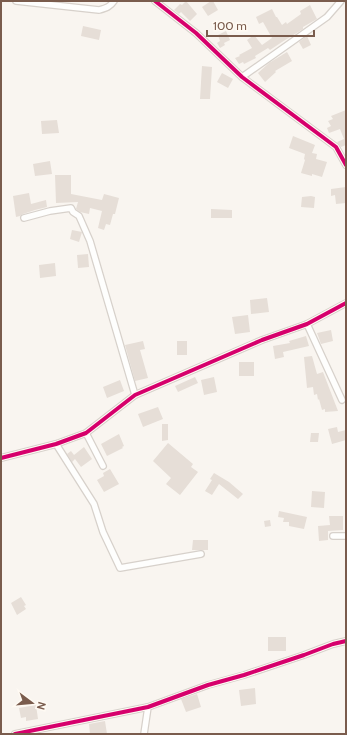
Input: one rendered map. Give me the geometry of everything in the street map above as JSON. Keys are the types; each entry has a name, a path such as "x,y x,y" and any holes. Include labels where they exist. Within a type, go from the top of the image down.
{"street":[{"path":"16,1 99,10 111,6 114,1"},
{"path":"155,1 196,34 242,76 336,147 346,165"},
{"path":"242,76 327,17 341,1"},
{"path":"24,218 50,211 71,208 73,212 79,216 90,241 135,395"},
{"path":"1,458 56,444 86,433 135,395 262,340 307,324 346,303"},
{"path":"307,324 342,400"},
{"path":"86,433 103,466"},
{"path":"56,444 94,504 103,532 120,568 201,554"},
{"path":"333,536 346,536"},
{"path":"15,734 148,707 208,685 244,675 333,644 346,641"},
{"path":"144,734 148,707"}],"building":[{"path":"186,1 197,14 190,21 181,12 179,14 174,10"},
{"path":"213,1 218,10 208,16 202,7"},
{"path":"310,5 317,19 270,50 268,48 255,56 256,58 244,64 243,62 239,64 235,58 252,48 247,40 254,35 262,45 272,38 263,22 259,24 256,17 272,9 282,25 286,22 287,24 301,14 300,11"},
{"path":"83,26 101,30 99,40 81,36"},
{"path":"226,31 230,40 224,43 225,45 220,48 217,43 220,41 218,35"},
{"path":"307,36 311,45 303,49 299,42"},
{"path":"287,52 292,61 275,71 276,72 265,82 258,73 269,63"},
{"path":"202,66 212,67 210,99 200,99"},
{"path":"222,73 233,79 228,88 217,82"},
{"path":"346,110 346,145 341,147 337,142 344,139 340,129 329,133 327,128 331,126 328,121 333,119 331,116"},
{"path":"57,120 59,133 42,134 41,121"},
{"path":"293,136 315,145 312,153 317,154 316,159 327,162 322,177 301,173 305,160 305,154 289,148"},
{"path":"50,161 52,174 35,176 33,164"},
{"path":"55,175 71,175 71,194 102,200 104,194 119,198 115,214 113,214 110,225 106,224 104,230 98,228 102,211 90,208 89,214 80,212 76,209 78,202 56,203"},
{"path":"346,187 346,203 336,204 335,195 331,196 331,189"},
{"path":"29,193 31,204 46,200 47,207 16,217 13,196"},
{"path":"302,197 315,197 314,208 301,207"},
{"path":"211,209 232,210 232,218 211,218"},
{"path":"72,230 82,232 79,242 70,239"},
{"path":"88,254 89,267 78,268 77,255"},
{"path":"55,263 56,276 40,278 39,265"},
{"path":"267,298 269,312 251,314 250,300"},
{"path":"248,315 250,332 235,334 232,317"},
{"path":"331,330 333,341 321,344 317,333"},
{"path":"306,336 309,346 283,352 284,357 275,359 273,346 290,343 289,341"},
{"path":"143,341 145,349 140,350 148,378 135,381 125,345"},
{"path":"177,341 187,341 187,355 177,355"},
{"path":"312,356 317,374 323,372 338,411 325,412 325,409 322,410 317,394 314,395 313,387 307,388 304,357"},
{"path":"239,362 254,362 254,376 239,376"},
{"path":"195,377 198,383 178,392 175,386"},
{"path":"214,377 217,392 204,395 201,380"},
{"path":"120,380 124,391 107,398 103,387"},
{"path":"158,407 163,419 143,427 138,414"},
{"path":"162,424 168,424 168,440 162,441"},
{"path":"337,427 338,432 346,430 346,440 332,444 328,429"},
{"path":"311,433 319,433 318,442 310,442"},
{"path":"119,434 124,446 122,447 123,448 107,456 101,444"},
{"path":"168,443 193,464 191,467 198,472 180,495 166,484 171,478 153,461"},
{"path":"84,447 92,459 81,467 75,459 72,462 67,454 71,451 74,455"},
{"path":"110,469 119,484 104,492 97,480 104,476 103,473"},
{"path":"214,473 229,482 243,494 238,499 219,484 212,495 205,491 212,480 210,479"},
{"path":"312,491 325,492 324,508 311,507"},
{"path":"279,511 307,517 304,529 289,526 289,522 283,522 284,518 278,517"},
{"path":"329,516 343,516 343,530 328,531 328,540 319,541 318,526 330,525"},
{"path":"270,520 271,526 265,527 264,521"},
{"path":"193,540 208,540 208,550 192,550"},
{"path":"21,597 26,605 24,606 26,609 17,615 11,603"},
{"path":"268,637 286,637 286,651 268,651"},
{"path":"255,688 256,704 241,706 239,690"},
{"path":"197,694 201,707 186,712 181,699"},
{"path":"36,705 38,719 26,721 26,717 21,718 19,708"},
{"path":"105,721 107,734 90,734 89,724"}],"cycle path":[{"path":"155,1 196,33 242,77 336,147 346,165"},
{"path":"1,458 56,444 86,433 135,395 262,340 307,324 346,303"},
{"path":"15,734 148,707 208,685 244,675 333,644 346,641"}]}
